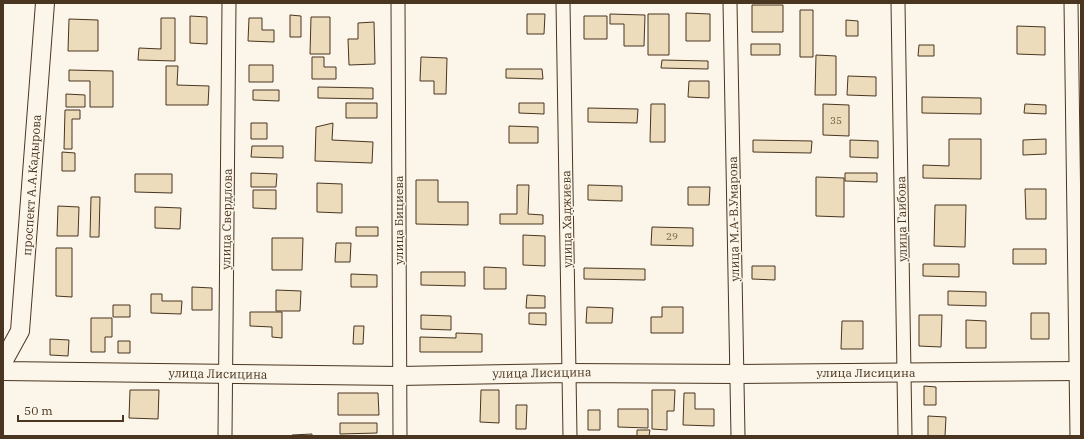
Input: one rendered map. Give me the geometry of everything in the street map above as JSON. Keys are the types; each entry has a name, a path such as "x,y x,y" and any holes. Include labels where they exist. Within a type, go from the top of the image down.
{"street":[{"name":"проспект А.А.Кадырова","path":"3,362 20,331 45,3"},
{"name":"улица Свердлова","path":"225,436 229,3"},
{"name":"улица Бициева","path":"398,3 400,436"},
{"name":"улица Хаджиева","path":"563,3 570,436"},
{"name":"улица М.А-В.Умарова","path":"730,3 738,436"},
{"name":"улица Гаибова","path":"898,3 905,436"},
{"path":"1071,3 1078,371 1077,436"},
{"name":"улица Лисицина","path":"3,371 399,376 569,372 737,374 1078,371"}],"building":[{"path":"752,5 783,5 783,32 752,32"},
{"path":"800,10 813,10 813,57 800,57"},
{"path":"686,13 710,14 710,41 686,41"},
{"path":"527,14 545,14 544,34 527,34"},
{"path":"610,14 645,15 644,46 624,46 624,24 610,24"},
{"path":"648,14 669,14 669,55 648,55"},
{"path":"290,15 301,16 301,37 290,37"},
{"path":"190,16 207,17 207,44 190,43"},
{"path":"584,16 607,16 607,39 584,39"},
{"path":"311,17 330,17 330,54 310,54"},
{"path":"161,18 175,18 175,61 138,60 139,48 161,49"},
{"path":"249,18 262,18 262,30 274,30 274,42 248,41"},
{"path":"69,19 98,20 98,51 68,51"},
{"path":"846,20 858,21 858,36 846,36"},
{"path":"374,22 375,64 349,65 348,39 358,39 358,23"},
{"path":"1017,26 1045,27 1045,55 1017,54"},
{"path":"751,44 780,44 780,55 751,55"},
{"path":"919,45 934,45 934,56 918,56"},
{"path":"816,55 836,56 836,95 815,95"},
{"path":"312,57 324,57 324,67 336,67 336,79 312,79"},
{"path":"421,57 447,58 446,94 434,94 434,81 420,81"},
{"path":"662,60 708,61 708,69 661,68"},
{"path":"249,65 273,65 273,82 249,82"},
{"path":"166,66 178,66 177,85 209,86 208,105 166,105"},
{"path":"506,69 542,69 543,79 506,78"},
{"path":"69,70 113,71 113,107 90,107 90,81 69,81"},
{"path":"848,76 876,77 876,96 847,95"},
{"path":"689,81 709,81 709,98 688,97"},
{"path":"318,87 373,88 373,99 318,98"},
{"path":"253,90 279,90 279,101 253,100"},
{"path":"66,94 85,95 85,107 66,107"},
{"path":"922,97 981,98 981,114 922,113"},
{"path":"346,103 377,103 377,118 346,118"},
{"path":"519,103 544,103 544,114 519,113"},
{"path":"651,104 665,104 665,142 650,142"},
{"path":"823,104 849,105 849,136 823,135"},
{"path":"1025,104 1046,105 1046,114 1024,113"},
{"path":"588,108 638,109 637,123 588,122"},
{"path":"65,110 80,110 80,119 72,119 72,149 64,149"},
{"path":"251,123 267,123 267,139 251,139"},
{"path":"333,123 332,140 373,142 372,163 315,161 316,127"},
{"path":"509,126 538,127 538,143 509,143"},
{"path":"949,139 981,139 981,179 923,178 923,165 949,166"},
{"path":"1046,139 1046,154 1023,155 1023,140"},
{"path":"753,140 812,141 811,153 753,152"},
{"path":"850,140 878,141 878,158 850,157"},
{"path":"252,146 283,146 283,158 251,157"},
{"path":"62,152 75,153 75,171 62,171"},
{"path":"251,173 277,174 276,187 251,187"},
{"path":"845,173 877,173 877,182 845,181"},
{"path":"135,174 172,174 172,193 135,192"},
{"path":"816,177 844,178 844,217 816,216"},
{"path":"416,180 438,180 438,202 468,202 468,225 416,224"},
{"path":"317,183 342,184 342,213 317,212"},
{"path":"517,185 529,185 528,214 543,215 543,224 500,224 500,214 517,214"},
{"path":"588,185 622,186 622,201 588,200"},
{"path":"688,187 710,187 709,205 688,205"},
{"path":"1025,189 1046,189 1046,219 1026,219"},
{"path":"253,190 276,190 276,209 253,208"},
{"path":"91,197 100,197 99,237 90,237"},
{"path":"935,205 966,205 965,247 934,246"},
{"path":"58,206 79,207 78,236 57,236"},
{"path":"155,207 181,208 180,229 155,228"},
{"path":"356,227 378,227 378,236 356,236"},
{"path":"652,227 693,228 693,246 651,245"},
{"path":"523,235 545,236 545,266 523,265"},
{"path":"272,238 303,238 302,270 272,270"},
{"path":"336,243 351,243 350,262 335,262"},
{"path":"56,248 72,248 72,297 56,296"},
{"path":"1013,249 1046,249 1046,264 1013,264"},
{"path":"923,264 959,264 959,277 923,276"},
{"path":"752,266 775,266 775,280 752,279"},
{"path":"484,267 506,268 506,289 484,289"},
{"path":"584,268 645,269 645,280 584,279"},
{"path":"421,272 465,272 465,286 421,285"},
{"path":"351,274 377,275 377,287 351,287"},
{"path":"192,287 212,288 212,310 192,310"},
{"path":"276,290 301,291 300,311 276,311"},
{"path":"948,291 986,292 986,306 948,305"},
{"path":"151,294 162,294 162,301 182,301 181,314 151,313"},
{"path":"527,295 545,296 545,308 526,308"},
{"path":"113,305 130,305 130,317 113,317"},
{"path":"587,307 613,308 612,323 586,323"},
{"path":"662,307 683,307 683,333 651,333 651,317 662,317"},
{"path":"250,312 282,312 282,338 272,337 272,327 250,326"},
{"path":"529,313 546,313 546,325 529,324"},
{"path":"1031,313 1049,313 1049,339 1031,339"},
{"path":"421,315 451,316 451,330 421,329"},
{"path":"919,315 942,315 941,347 919,346"},
{"path":"91,318 112,318 112,337 105,337 105,352 91,352"},
{"path":"966,320 986,321 986,348 966,348"},
{"path":"842,321 863,321 863,349 841,349"},
{"path":"354,326 364,326 363,344 353,344"},
{"path":"456,333 482,334 482,352 420,352 420,337 456,338"},
{"path":"50,339 69,340 68,356 50,355"},
{"path":"118,341 130,341 130,353 118,353"},
{"path":"924,386 936,387 936,405 924,405"},
{"path":"130,390 159,390 158,419 129,418"},
{"path":"481,390 499,390 499,423 480,422"},
{"path":"652,390 675,390 674,411 667,411 667,430 652,429"},
{"path":"338,393 378,393 379,415 338,415"},
{"path":"684,393 695,393 695,409 714,409 714,426 683,425"},
{"path":"516,405 527,405 526,429 516,429"},
{"path":"618,409 648,409 648,428 618,427"},
{"path":"588,410 600,410 600,430 588,430"},
{"path":"928,416 946,417 945,436 928,436"},
{"path":"340,423 377,423 377,433 340,434"},
{"path":"637,430 650,430 649,436 637,436"},
{"path":"312,434 312,436 292,436 292,435"}]}
